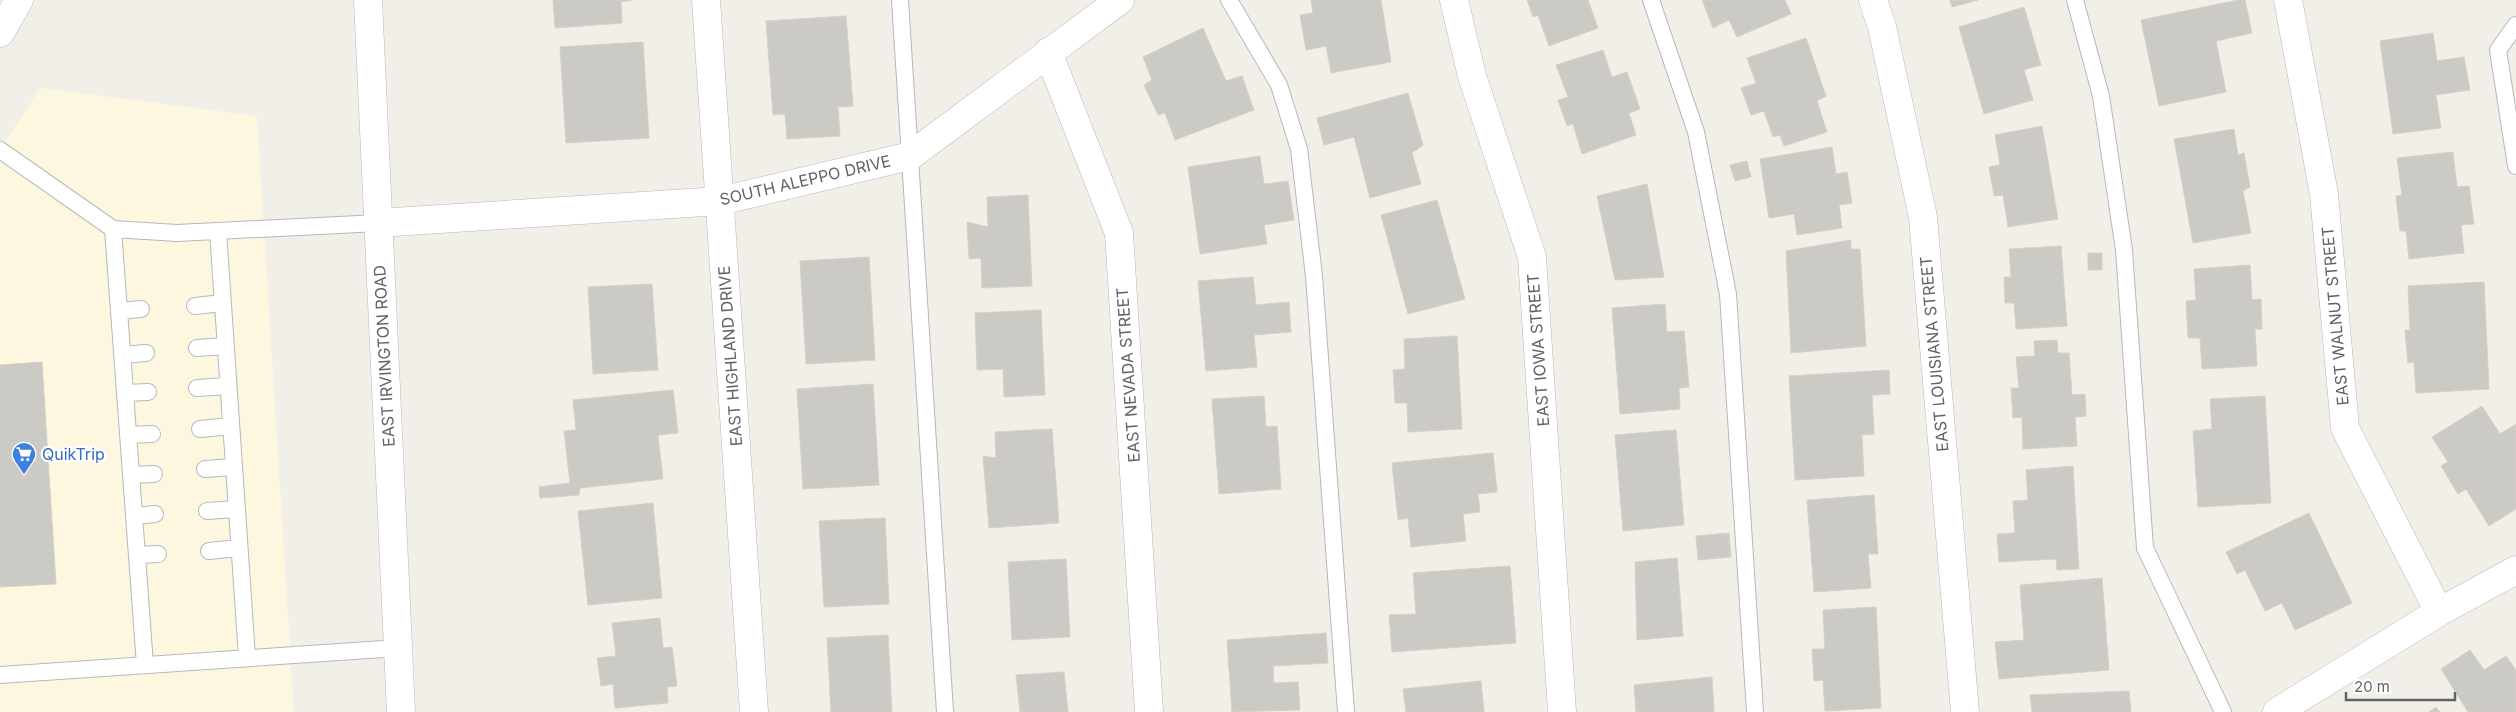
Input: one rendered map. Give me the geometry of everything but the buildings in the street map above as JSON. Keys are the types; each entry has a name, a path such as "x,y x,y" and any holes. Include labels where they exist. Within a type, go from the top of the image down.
{"street":[{"path":"0,33 19,0"},
{"name":"EAST IRVINGTON ROAD","path":"368,0 400,712"},
{"name":"EAST HIGHLAND DRIVE","path":"706,0 754,712"},
{"name":"SOUTH ALEPPO DRIVE","path":"378,223 720,201 910,156 1120,0"},
{"name":"EAST IOWA STREET","path":"1454,0 1472,76 1532,257 1562,712"},
{"name":"EAST LOUISIANA STREET","path":"1873,0 1882,28 1923,217 1965,712"},
{"name":"EAST WALNUT STREET","path":"2288,0 2324,194 2345,428 2439,612"},
{"name":"EAST NEVADA STREET","path":"1048,52 1119,233 1149,712"},
{"path":"2277,712 2439,612 2516,570"}],"lane":[{"path":"900,0 946,712"},
{"path":"1229,0 1279,85 1299,149 1314,276 1346,712"},
{"path":"1651,0 1696,132 1728,294 1755,712"},
{"path":"2075,0 2102,96 2124,250 2145,548 2223,712"},
{"path":"2516,25 2498,50 2516,166"},
{"path":"0,150 113,229 177,233 378,223"},
{"path":"113,229 145,664"},
{"path":"218,231 247,657"},
{"path":"194,306 222,303"},
{"path":"120,311 141,309"},
{"path":"197,348 225,346"},
{"path":"123,355 146,353"},
{"path":"197,388 228,386"},
{"path":"126,393 148,392"},
{"path":"200,429 231,426"},
{"path":"128,435 152,434"},
{"path":"205,469 234,467"},
{"path":"132,475 154,474"},
{"path":"207,511 236,509"},
{"path":"135,516 155,514"},
{"path":"209,551 239,548"},
{"path":"137,555 158,554"},
{"path":"0,675 398,648"}],"shaded area":[{"path":"40,88 257,116 294,712 0,712 0,150"}],"place":[{"name":"QuikTrip","path":"24,475"}]}
